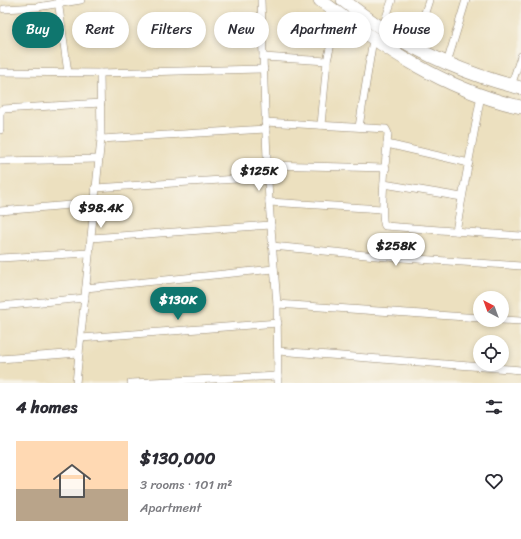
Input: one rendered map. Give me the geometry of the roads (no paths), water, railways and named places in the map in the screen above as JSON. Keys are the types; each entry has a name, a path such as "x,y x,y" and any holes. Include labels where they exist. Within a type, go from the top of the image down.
{"highway":[{"path":"320,0 335,12"},
{"path":"343,0 379,27"},
{"path":"373,39 420,68 458,87 521,107"},
{"path":"416,48 447,63 490,80 516,87"}],"street":[{"path":"4,8 37,7 58,2 81,0"},
{"path":"132,383 278,379 278,323 265,125 262,0"},
{"path":"388,12 392,0"},
{"path":"426,12 430,0"},
{"path":"447,63 466,0"},
{"path":"58,2 68,73"},
{"path":"359,127 373,39"},
{"path":"321,125 327,61 330,48"},
{"path":"516,87 521,56"},
{"path":"263,57 327,61"},
{"path":"0,72 100,73 264,69"},
{"path":"76,383 101,139 100,73"},
{"path":"456,231 481,95"},
{"path":"0,130 0,112 3,109 100,102"},
{"path":"101,139 265,125 321,125 386,129 388,133 382,209 383,222 385,226 521,236"},
{"path":"387,144 469,163"},
{"path":"0,161 98,159"},
{"path":"267,165 386,168"},
{"path":"95,188 268,177"},
{"path":"384,184 462,197"},
{"path":"269,202 382,209"},
{"path":"0,211 94,203"},
{"path":"91,238 271,225"},
{"path":"272,246 387,257 521,266"},
{"path":"0,258 89,253"},
{"path":"86,288 274,269"},
{"path":"0,306 85,298"},
{"path":"277,304 473,318"},
{"path":"509,320 521,321"},
{"path":"80,338 278,323"},
{"path":"278,351 521,370"},
{"path":"0,359 79,353"}]}
